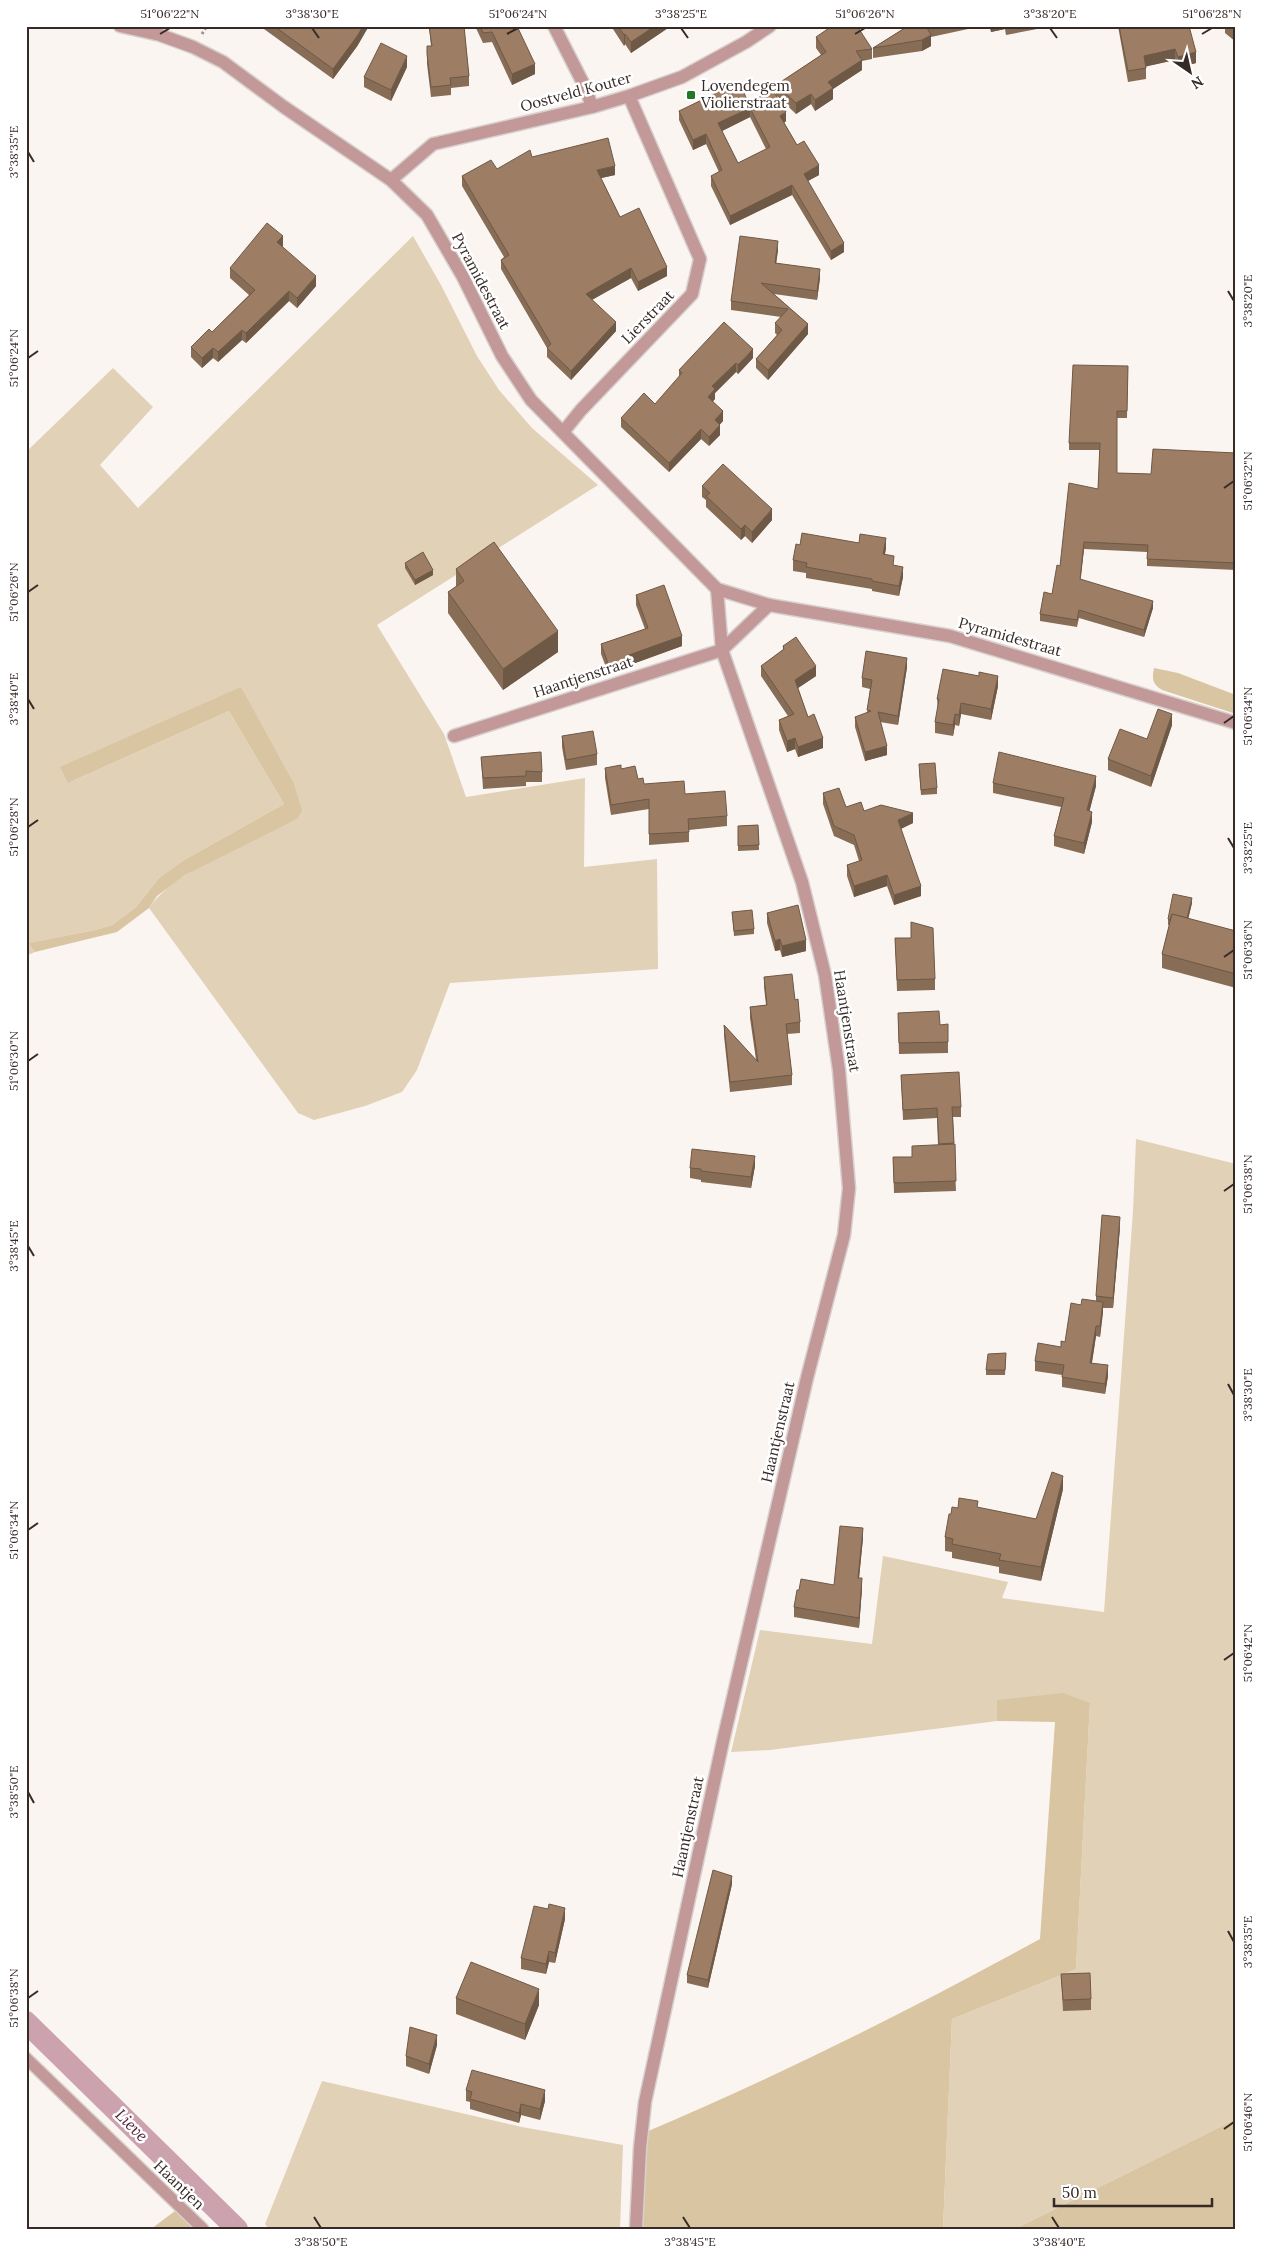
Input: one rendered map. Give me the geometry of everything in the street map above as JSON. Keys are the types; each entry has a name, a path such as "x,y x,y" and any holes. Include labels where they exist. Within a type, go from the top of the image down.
{"street":[{"name":"Pyramidestraat","path":"120,26 160,35 192,47 223,62 284,107 391,180 426,215 463,277 502,356 531,400 717,589 769,605 950,636 1236,723"},
{"path":"554,26 586,89 592,107"},
{"name":"Oostveld Kouter","path":"391,180 433,144 592,107 628,96 682,76 746,42 770,26"},
{"name":"Lierstraat","path":"564,432 581,410 692,294 700,259 628,96"},
{"name":"Haantjenstraat","path":"636,2229 640,2148 645,2102 723,1741 807,1378 844,1235 849,1188 839,1070 825,975 802,882 722,650 717,589"},
{"path":"722,650 769,605"},
{"name":"Haantjenstraat","path":"454,736 722,650"}],"lane":[{"name":"Haantjen","path":"26,2058 203,2229"}],"shaded area":[{"path":"413,236 441,285 477,356 499,390 532,428 598,485 377,625 444,734 466,797 585,778 584,867 657,859 658,969 450,983 417,1070 402,1092 365,1106 314,1120 298,1113 149,908 161,894 196,868 297,819 241,687 68,783 229,711 284,804 184,860 159,878 136,907 112,925 30,943 35,952 26,956 26,452 113,368 153,407 100,465 138,508"},
{"path":"1154,668 1178,673 1236,695 1236,714 1162,690 1156,686 1154,681"},
{"path":"241,687 294,784 302,811 297,819 185,875 157,896 149,908 117,932 35,952 29,943 112,925 136,907 159,878 184,860 284,804 229,711 68,783 60,767"},
{"path":"1136,1139 1236,1164 1236,2119 1015,2229 943,2229 952,2019 1076,1969 1090,1703 997,1700 997,1721 770,1750 731,1752 760,1630 872,1644 883,1556 1008,1582 1002,1598 1104,1612 1133,1211"},
{"path":"1063,1693 1090,1703 1076,1969 952,2019 943,2229 642,2229 646,2132 747,2088 846,2040 1040,1939 1055,1722 997,1721 997,1700"},
{"path":"322,2081 522,2127 623,2145 620,2229 269,2229 265,2224"},
{"path":"1236,2119 1236,2229 1015,2229"},
{"path":"175,2211 194,2229 151,2229"}],"building":[{"path":"274,26 334,27 363,26 333,69"},
{"path":"429,26 464,26 469,76 450,78 451,85 431,87 427,54 427,46 432,46"},
{"path":"480,26 517,26 535,64 512,74 492,32 483,33"},
{"path":"618,26 655,26 631,42"},
{"path":"832,26 857,26 872,49 856,51 862,60 828,82 833,88 815,100 811,94 796,103 776,85 826,52 816,37"},
{"path":"908,26 926,26 931,35 922,40 873,48"},
{"path":"1119,26 1189,26 1196,52 1178,57 1175,49 1144,56 1146,68 1128,71"},
{"path":"381,43 407,56 391,90 364,77"},
{"path":"739,82 749,104 772,89 786,112 780,116 797,145 804,141 819,165 804,174 844,243 831,251 792,185 730,216 711,176 722,170 706,134 693,140 679,111","holes":["750,108 770,147 738,163 718,123"]},
{"path":"608,138 615,166 597,170 620,217 639,208 667,267 638,282 631,268 586,294 616,322 571,371 547,348 551,344 501,260 509,255 462,176 491,160 497,169 530,150 532,157"},
{"path":"267,223 283,236 277,242 316,276 297,298 289,291 246,333 242,330 218,352 213,348 202,358 191,347 209,329 212,332 255,290 230,268"},
{"path":"740,236 778,241 775,263 820,269 817,291 761,283 808,324 768,370 756,359 782,330 775,323 788,309 731,301"},
{"path":"724,322 753,349 738,365 736,363 712,386 715,389 708,397 723,411 715,420 720,425 709,437 701,429 669,463 621,418 644,393 655,404 682,373 679,370"},
{"path":"1073,365 1128,366 1127,411 1117,411 1117,473 1151,474 1153,449 1236,453 1236,563 1147,559 1148,545 1084,542 1080,579 1153,601 1144,630 1079,610 1077,620 1040,614 1044,592 1052,594 1057,565 1060,566 1069,483 1098,489 1100,443 1069,443"},
{"path":"723,464 772,509 752,532 745,525 741,529 706,496 710,493 702,486"},
{"path":"802,533 859,543 860,534 886,538 883,554 894,556 893,565 903,567 899,586 806,567 807,563 793,560 796,544 800,545"},
{"path":"494,542 558,631 503,669 448,592 464,581 456,569"},
{"path":"423,552 433,570 415,580 405,563"},
{"path":"664,585 682,636 626,656 627,659 609,666 601,644 648,628 636,595"},
{"path":"796,637 816,666 795,680 808,717 814,714 823,738 798,747 795,738 787,741 779,720 794,714 761,666 784,649 783,646"},
{"path":"866,651 907,658 898,716 878,712 887,746 865,752 855,717 871,711 867,710 872,680 862,678"},
{"path":"943,669 979,676 979,672 998,676 991,709 961,703 959,715 955,714 953,725 935,722"},
{"path":"1158,709 1172,714 1151,776 1108,759 1120,729 1147,739"},
{"path":"593,731 597,754 566,760 562,736"},
{"path":"541,752 542,772 526,771 526,776 483,778 481,757"},
{"path":"999,752 1096,776 1087,810 1092,812 1084,843 1054,836 1064,798 993,783"},
{"path":"935,763 937,788 921,790 919,764"},
{"path":"621,765 621,769 635,766 638,779 643,778 644,784 684,781 685,794 725,791 727,816 688,819 689,832 649,834 649,799 611,805 605,768"},
{"path":"839,788 846,807 861,802 864,811 881,805 913,813 898,820 921,886 894,895 887,875 854,886 847,865 862,860 854,835 834,826 823,793"},
{"path":"758,825 759,845 738,846 738,826"},
{"path":"1173,894 1192,898 1187,918 1172,914 1170,920 1168,919"},
{"path":"798,905 806,940 782,946 780,939 775,941 767,913"},
{"path":"752,910 754,929 734,931 732,912"},
{"path":"1172,914 1236,931 1236,974 1162,954"},
{"path":"911,922 933,928 935,979 897,980 895,938 911,938"},
{"path":"792,974 795,1000 798,999 800,1022 786,1024 792,1075 730,1082 724,1025 758,1062 750,1007 767,1005 764,977"},
{"path":"939,1011 940,1025 948,1024 948,1042 899,1043 898,1013"},
{"path":"959,1072 961,1107 952,1107 954,1143 939,1144 937,1108 903,1110 901,1075"},
{"path":"955,1144 956,1181 894,1183 893,1157 912,1157 912,1146"},
{"path":"692,1149 755,1156 751,1177 690,1168"},
{"path":"1102,1215 1120,1217 1113,1298 1096,1296"},
{"path":"1082,1299 1103,1302 1100,1326 1096,1326 1090,1363 1108,1365 1105,1384 1062,1377 1064,1365 1035,1361 1038,1343 1061,1347 1061,1341 1065,1342 1071,1303 1081,1305"},
{"path":"1006,1353 1005,1370 986,1370 988,1354"},
{"path":"1052,1472 1063,1476 1041,1567 999,1560 1001,1554 952,1544 953,1539 945,1537 949,1514 951,1514 952,1507 958,1508 959,1498 978,1501 977,1507 1036,1519"},
{"path":"840,1526 863,1528 858,1578 862,1578 859,1618 794,1607 801,1579 834,1585"},
{"path":"713,1870 732,1876 708,1980 687,1975"},
{"path":"549,1904 565,1908 555,1953 549,1951 546,1964 521,1958 534,1906 548,1909"},
{"path":"471,1962 539,1989 525,2024 456,1998"},
{"path":"1090,1973 1091,1999 1063,2000 1061,1974"},
{"path":"410,2027 437,2035 429,2064 406,2056"},
{"path":"472,2070 545,2090 540,2109 521,2104 519,2113 470,2099 472,2092 466,2090"}],"waterway":[{"name":"Lieve","path":"26,2022 237,2229"}],"place":[{"name":"Lovendegem Violierstraat","path":"691,95"}]}
